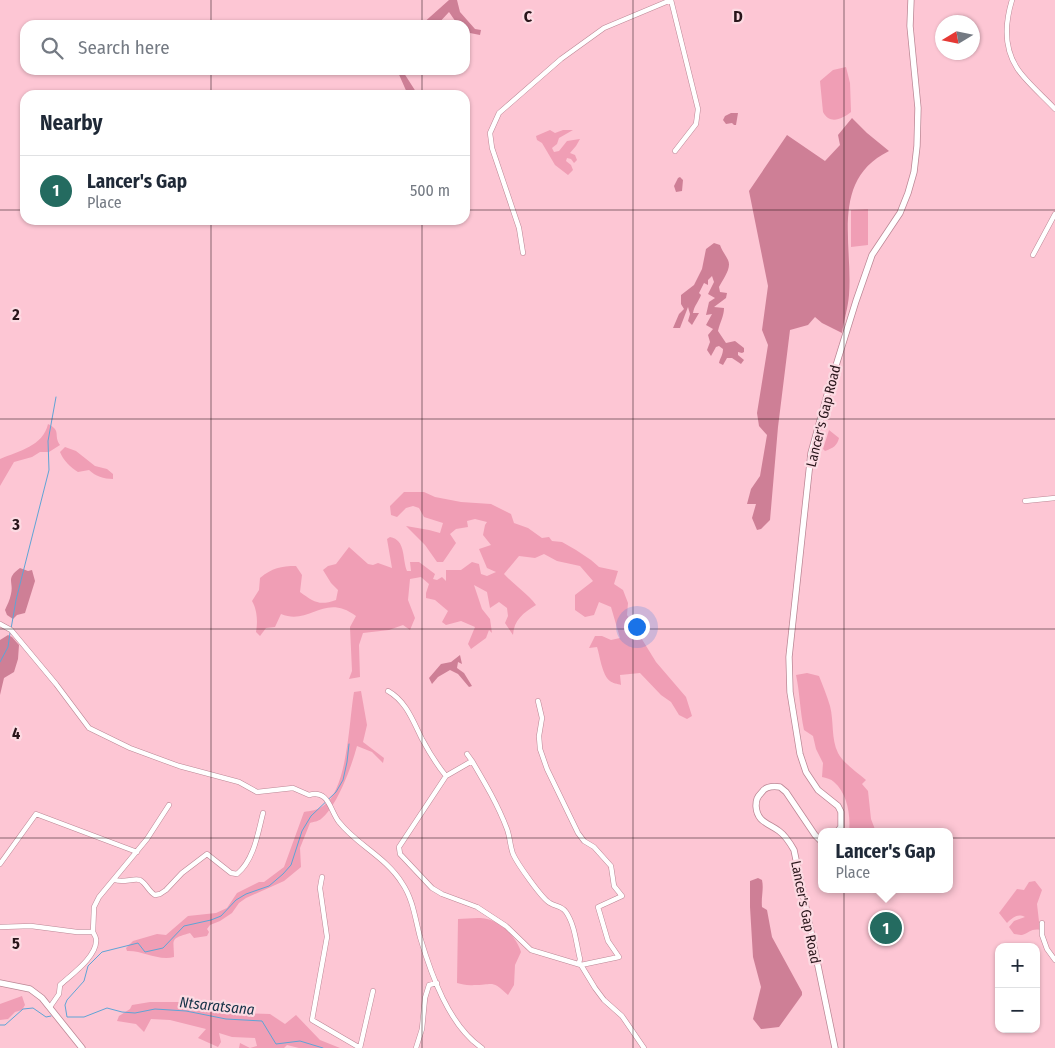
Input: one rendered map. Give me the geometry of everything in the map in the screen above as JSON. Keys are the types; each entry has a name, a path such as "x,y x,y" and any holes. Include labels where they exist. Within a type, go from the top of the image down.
{"main road":[{"name":"Lancer's Gap Road","path":"840,828 841,812 838,806 818,790 806,772 800,754 790,692 789,657 811,453 829,388 872,255 900,213 914,172 918,146 918,108 910,26 911,0"},
{"name":"Lancer's Gap Road","path":"818,838 786,792 780,787 764,789 757,798 757,812 760,819 780,831 794,850 835,1048"},
{"path":"0,983 30,990 42,998 82,1048"}],"street":[{"path":"523,253 519,228 492,148 490,133 499,113 561,59 604,28 671,0 698,109 696,124 675,151"},
{"path":"1012,0 1007,19 1007,43 1010,52 1018,69 1055,109"},
{"path":"1033,255 1055,214"},
{"path":"1025,501 1055,498"},
{"path":"0,624 11,630 56,684 89,728 117,743 178,766 239,782 257,792 293,788 309,795 322,795 331,806 338,821 385,862 403,884 411,899 426,956 448,1009 475,1043 482,1048"},
{"path":"388,691 396,695 403,703 424,742 446,776"},
{"path":"472,761 446,776 399,847 400,854 432,888 442,894 477,907 506,926 531,950 580,964 619,958 608,941 598,907 622,896 614,886 611,866 578,833 547,769 539,743 542,718 538,701"},
{"path":"467,754 482,778 506,827 511,839 513,854 523,870 550,903 560,906 566,911 573,926 580,964 604,1000 622,1016 644,1048"},
{"path":"50,1007 59,994 60,985 83,964 94,949 96,939 93,932 94,907 105,889 115,880 147,839 169,805"},
{"path":"115,880 122,882 138,879 142,881 149,892 155,895 160,894 182,873 207,854 230,873 237,874 243,869 250,856 263,813"},
{"path":"0,864 36,814 137,852"},
{"path":"322,877 320,888 327,937 312,1020 360,1048 373,991"},
{"path":"1042,923 1042,935 1047,949 1055,960"},
{"path":"0,927 31,926 93,932"},
{"path":"416,1048 422,1028 425,998 429,985 437,983"}],"shaded area":[{"path":"449,0 457,0 460,12 467,20 455,20 449,12 442,20 427,20"},
{"path":"470,23 475,29 481,30 480,35 470,33"},
{"path":"846,67 850,83 851,112 840,119 833,120 823,112 820,81 833,70"},
{"path":"399,75 405,75 415,90 406,90"},
{"path":"731,113 738,113 736,125 732,123 726,124 723,120 725,116"},
{"path":"852,118 889,151 871,163 858,178 851,196 848,214 849,295 842,333 822,323 815,317 808,325 790,330 778,427 770,520 761,529 757,530 752,518 756,504 747,504 751,489 760,476 767,435 759,426 757,413 768,345 762,330 768,286 749,191 787,135 825,161 840,145 838,135"},
{"path":"550,130 555,133 563,130 573,130 559,138 557,144 552,148 554,152 559,151 567,141 580,139 570,153 575,155 577,160 574,163 571,159 567,158 566,161 573,170 568,175 555,165 542,143 537,140 536,136"},
{"path":"680,177 683,180 682,191 676,192 674,186"},
{"path":"868,209 868,245 851,247 851,210"},
{"path":"714,243 720,245 729,263 719,287 720,292 727,293 726,298 714,307 724,308 718,331 726,343 735,341 744,348 744,352 738,352 738,355 744,360 741,364 732,358 727,358 723,365 719,363 723,349 719,346 716,347 711,356 707,350 710,342 708,335 713,329 706,325 712,314 706,315 709,302 715,298 708,294 714,282 712,276 708,280 708,285 704,283 699,293 701,295 693,313 699,313 692,325 688,321 690,314 688,307 680,328 673,328 679,314 684,309 681,304 681,295 694,285 702,269 706,249"},
{"path":"48,424 55,429 60,445 49,452 40,452 32,457 14,462 0,486 0,459 36,443 41,438"},
{"path":"829,430 839,438 834,446 825,451 823,449"},
{"path":"65,447 76,451 95,466 107,469 113,474 113,479 100,477 89,470 78,472 75,470 65,461 60,452"},
{"path":"404,492 424,492 435,497 461,502 491,504 511,514 514,523 528,528 542,538 549,537 552,541 562,542 599,567 618,571 614,584 623,590 628,603 627,615 656,662 686,697 692,716 687,719 679,715 671,702 661,695 640,673 620,675 621,685 607,678 597,647 589,648 595,636 602,636 611,640 620,638 611,607 599,602 594,615 585,617 575,610 575,595 593,581 580,566 557,561 544,554 535,558 519,556 504,574 536,605 520,617 515,625 513,635 505,623 508,616 507,608 499,602 490,608 487,592 474,585 482,609 490,619 492,633 489,630 486,638 471,649 468,644 475,627 461,621 446,625 442,622 448,611 435,600 426,598 429,584 421,577 410,579 408,600 415,618 410,630 403,625 389,630 363,633 359,645 360,677 349,679 352,671 350,627 356,616 345,610 335,607 326,608 291,617 281,614 275,627 266,628 260,636 256,632 257,616 252,601 259,590 260,578 277,568 296,566 302,575 300,592 321,603 336,600 338,590 323,570 328,566 336,564 349,547 368,564 378,563 392,568 387,539 390,537 399,542 403,550 407,571 411,571 410,562 419,562 435,574 433,579 437,580 442,577 446,581 446,570 461,570 472,562 479,564 481,574 487,576 496,572 487,568 479,549 491,545 483,535 487,522 475,519 467,521 468,527 456,529 450,534 456,543 443,562 437,562 425,545 406,526 440,533 443,523 424,517 419,508 413,506 406,508 397,517 391,515 390,506"},
{"path":"20,568 28,571 32,570 35,581 25,613 17,615 13,619 7,615 5,610 12,590 11,578"},
{"path":"8,635 19,645 18,659 14,672 4,678 0,695 0,640"},
{"path":"460,655 462,664 458,662 457,668 464,673 472,686 469,687 458,674 450,670 438,677 432,684 429,678 441,664 451,662"},
{"path":"807,673 819,676 830,706 836,748 847,764 866,780 862,784 868,791 871,819 874,828 849,828 849,812 842,792 833,781 822,777 823,763 816,749 813,736 804,730 796,675"},
{"path":"361,691 367,725 363,742 384,758 383,763 372,752 357,746 348,774 333,805 321,819 310,823 300,848 301,867 284,881 239,903 232,913 210,925 207,929 209,932 207,936 194,938 190,933 176,938 174,941 174,957 162,958 127,951 126,948 133,941 157,934 166,935 188,916 216,913 227,908 237,893 259,882 264,882 284,867 304,812 323,806 331,798 338,785 346,754 354,692"},
{"path":"758,878 762,880 762,907 767,910 772,937 802,992 802,995 779,1027 761,1029 753,1019 761,987 753,957 750,907 750,881"},
{"path":"1035,881 1042,890 1037,904 1040,930 1033,930 1022,935 1014,934 1009,927 1014,921 1025,917 1017,916 1007,923 999,913 1017,889 1024,890 1029,882"},
{"path":"480,918 493,921 508,931 516,941 521,952 515,965 514,985 508,995 492,984 470,985 457,983 458,919"},
{"path":"22,996 25,1005 22,1010 15,1012 8,1019 0,1020 0,1004"},
{"path":"150,1002 187,1002 211,1009 225,1008 242,1013 270,1014 285,1024 296,1015 320,1040 340,1048 299,1048 287,1045 284,1048 250,1048 257,1046 255,1038 232,1037 219,1033 221,1042 218,1047 198,1038 206,1029 170,1020 151,1019 144,1032 136,1024 117,1021 119,1016 130,1009 132,1005"},
{"path":"240,1043 250,1048 239,1048"}],"waterway":[{"path":"11,629 16,600 49,470 48,441 56,397"},
{"path":"0,662 8,647 10,633"},
{"path":"323,1048 300,1041 276,1044 262,1021 226,1019 186,1011 155,1009 135,1013 107,1008 84,1017 67,1017 65,1005 67,1000 84,981 88,966 102,952 138,943 145,952 163,948 184,926 221,916 236,900 246,894 269,886 283,874 291,865 302,831 311,816 336,792 343,780 349,744"},
{"name":"Ntsaratsana","path":"0,1025 5,1025 23,1009 33,1008 46,1017 51,1016"}],"place":[{"name":"Lancer's Gap","path":"886,928"}]}
